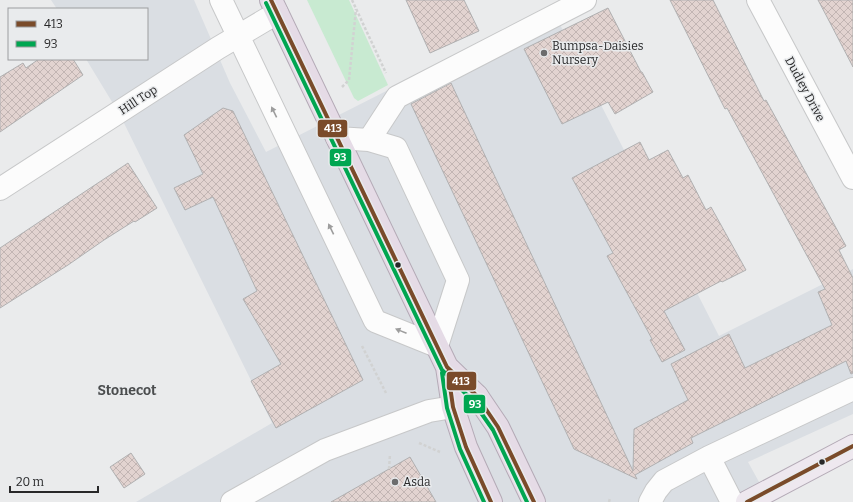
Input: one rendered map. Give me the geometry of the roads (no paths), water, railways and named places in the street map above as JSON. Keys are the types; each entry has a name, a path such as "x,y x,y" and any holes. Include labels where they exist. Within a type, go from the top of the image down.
{"highway":[{"path":"274,7 447,367 453,407 466,447 491,502"},
{"path":"447,367 477,396 498,427 534,502"}],"main road":[{"path":"755,500 853,446"}],"street":[{"path":"221,0 375,321 437,346 458,280 396,148 369,140 337,138"},
{"path":"369,140 398,98 585,0"},
{"name":"Dudley Drive","path":"758,0 853,178"},
{"name":"Hill Top","path":"0,189 238,36 274,7"},
{"path":"650,502 664,481 709,457 853,389"},
{"path":"232,502 325,450 429,411 453,407 477,396"},
{"path":"709,457 732,502"}],"place":[{"name":"Bumpsa-Daisies Nursery","path":"544,53"},
{"name":"Asda","path":"395,482"}],"district":[{"name":"Stonecot","path":"127,390"}]}
